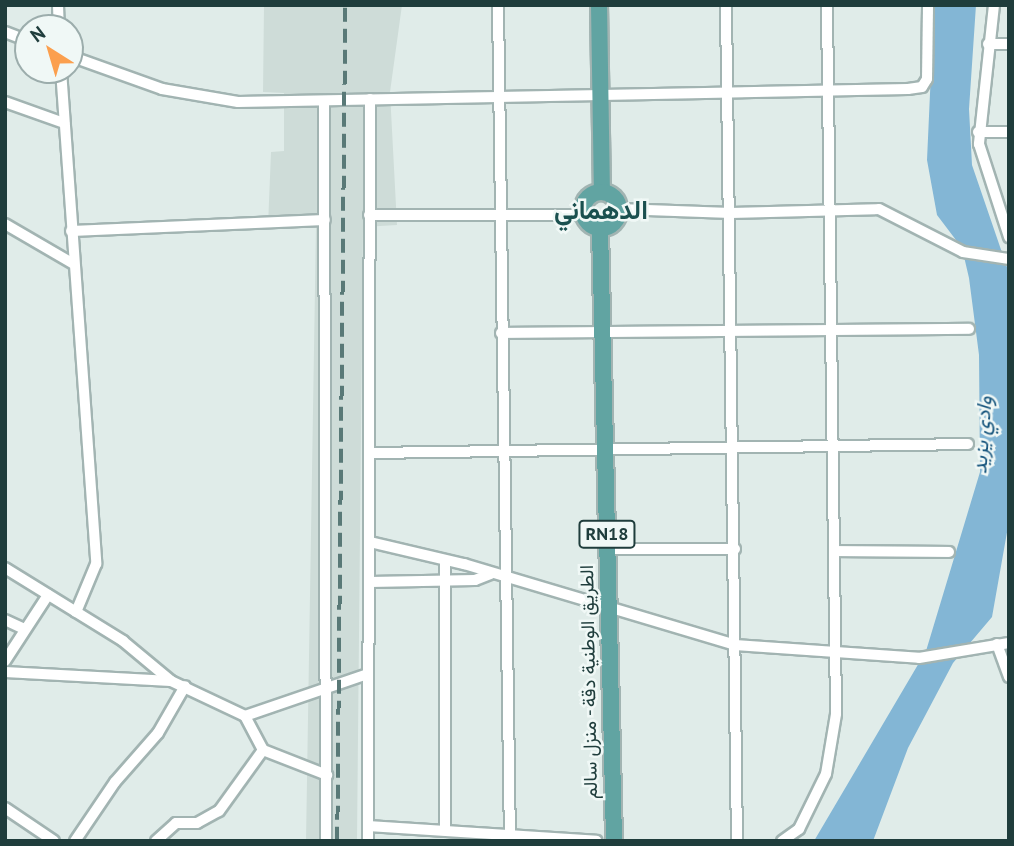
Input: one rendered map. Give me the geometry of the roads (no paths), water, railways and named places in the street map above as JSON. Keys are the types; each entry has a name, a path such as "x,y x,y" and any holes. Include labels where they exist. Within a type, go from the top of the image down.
{"main road":[{"path":"599,5 602,192"},
{"path":"602,192 614,197 619,209 614,223 600,228 584,215 587,199 602,192"},
{"name":"الطريق الوطنية دقة - منزل سالم","path":"600,228 614,841"}],"street":[{"path":"498,5 510,837"},
{"path":"726,5 731,213 737,841"},
{"path":"782,841 794,835 807,816 831,755 837,654 831,209 826,88 827,5"},
{"path":"84,61 162,89 215,100 324,101 600,92 727,93 922,86 928,5"},
{"path":"994,5 978,132 988,184 1007,230"},
{"path":"988,44 1009,44"},
{"path":"62,84 72,263 96,565 76,612"},
{"path":"368,841 370,99"},
{"path":"324,101 326,841"},
{"path":"5,102 64,123"},
{"path":"978,132 1009,132"},
{"path":"619,209 731,213 879,209 963,252 1009,259"},
{"path":"369,215 584,215"},
{"path":"71,231 214,221 325,220"},
{"path":"5,224 72,263"},
{"path":"501,333 603,329 969,329"},
{"path":"371,453 503,452 604,447 968,444"},
{"path":"370,542 608,606 735,646 919,658 1009,643"},
{"path":"607,549 735,549"},
{"path":"835,551 949,552"},
{"path":"445,561 445,829"},
{"path":"5,568 123,641 171,681"},
{"path":"370,582 475,580 491,574"},
{"path":"5,661 48,596"},
{"path":"5,620 24,629"},
{"path":"997,644 1009,677"},
{"path":"5,672 171,681 245,716 263,750 327,775"},
{"path":"245,716 326,685 368,674"},
{"path":"75,841 115,782 158,733 185,686"},
{"path":"157,841 176,823 197,823 219,811 263,750"},
{"path":"5,808 54,841"},
{"path":"368,826 597,841"},
{"path":"458,841 464,831"}],"water":[{"name":"وادي يزيد","path":"934,5 976,5 969,109 972,165 1009,273 1009,521 992,617 953,663 908,748 873,841 814,841 926,651 980,472 979,355 969,278 962,248 937,215 927,160"}],"railway":[{"path":"337,841 345,5"}],"district":[{"name":"الدهماني","path":"601,210"}]}
